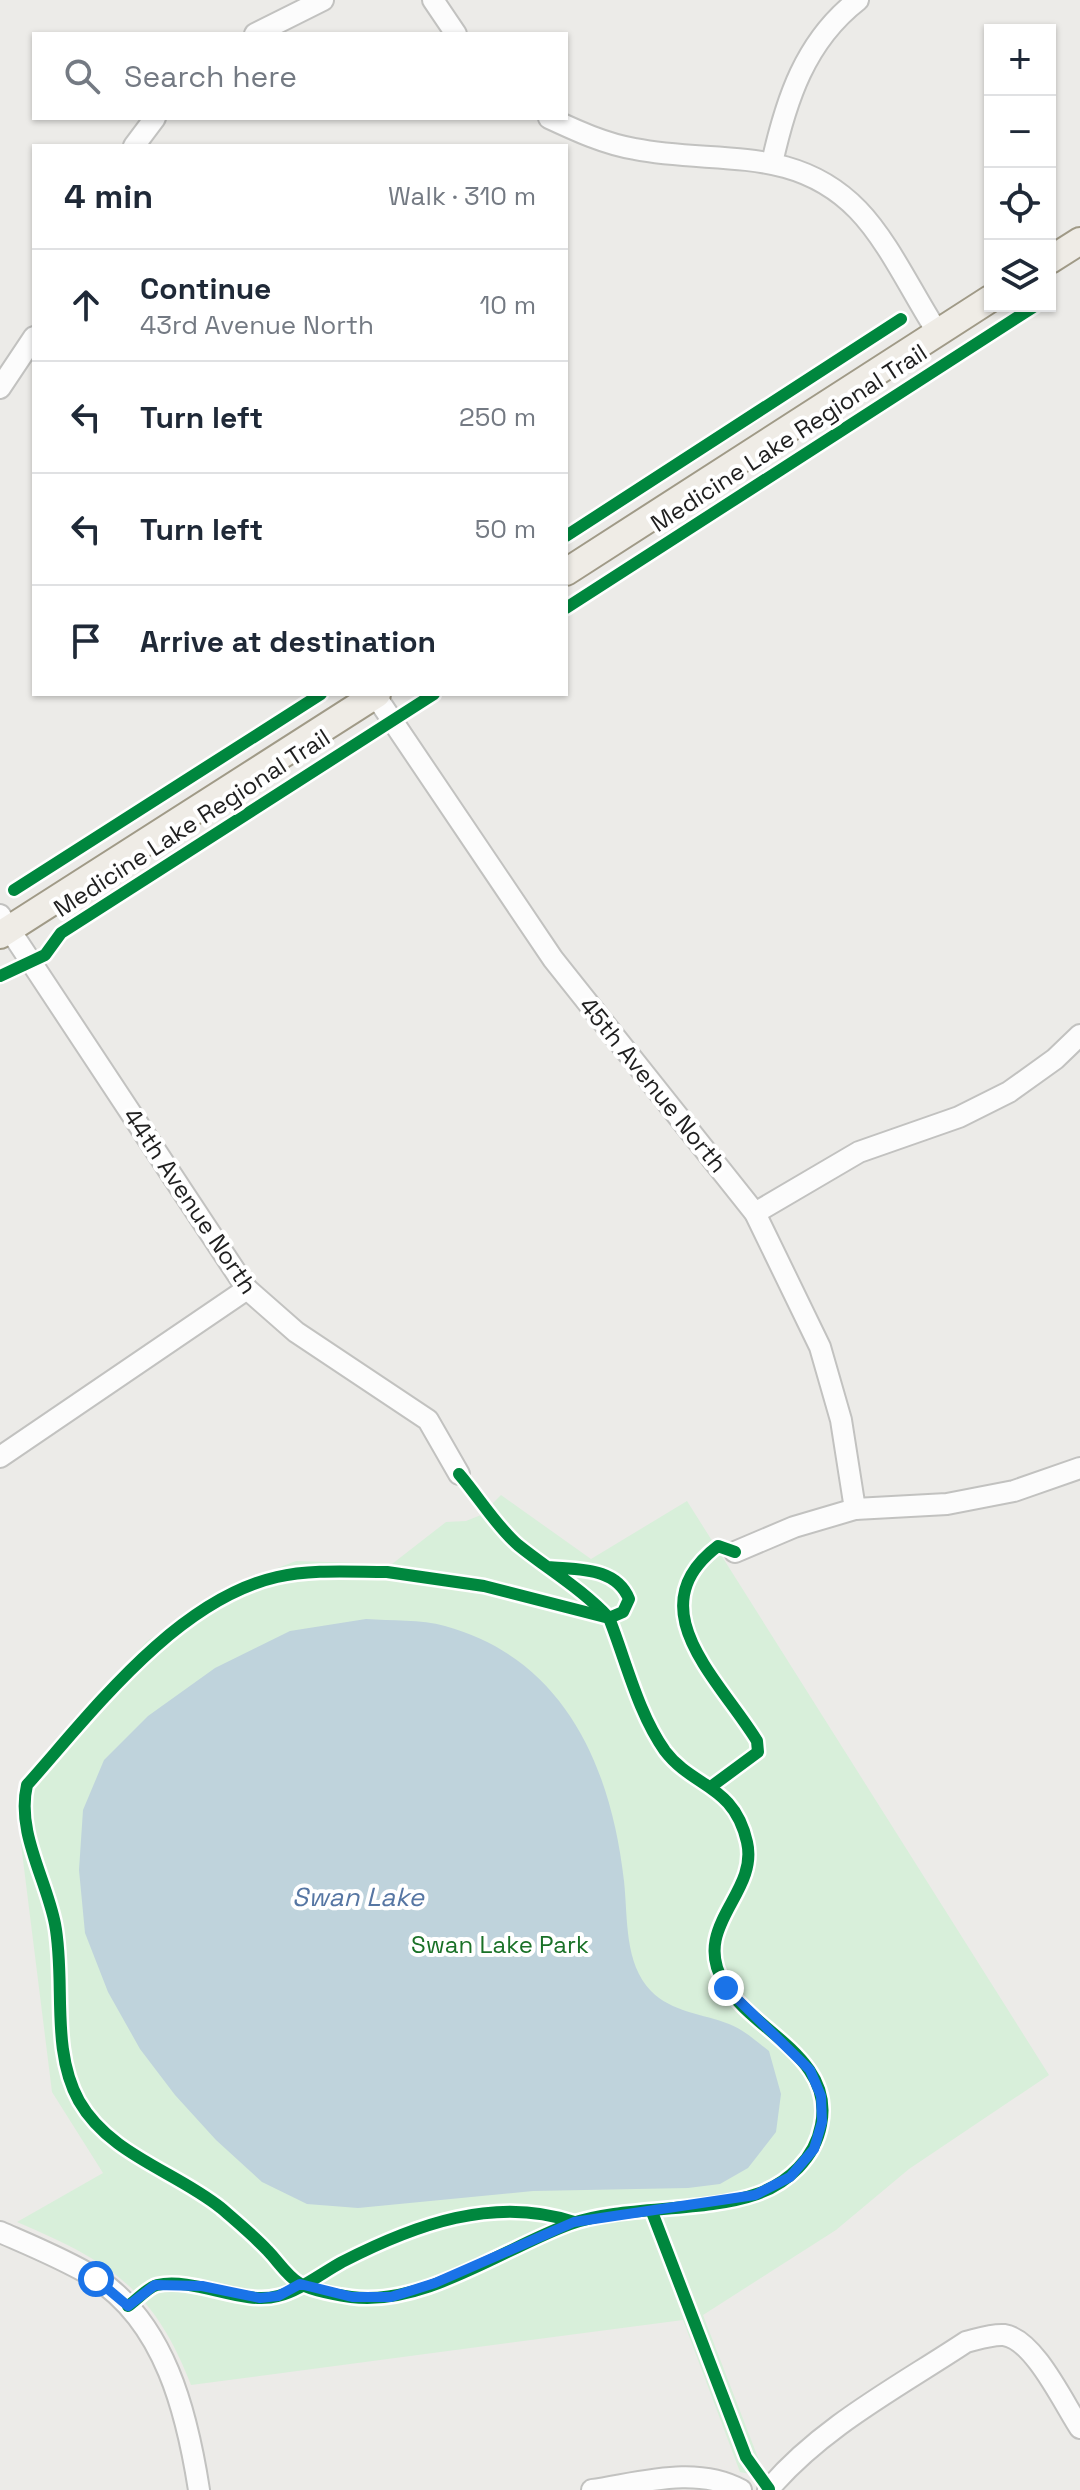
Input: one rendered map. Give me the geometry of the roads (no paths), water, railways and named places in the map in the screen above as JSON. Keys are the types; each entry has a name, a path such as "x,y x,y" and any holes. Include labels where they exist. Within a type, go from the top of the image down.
{"main road":[{"path":"1056,256 1080,241"},
{"path":"568,571 984,303"},
{"path":"3,927 374,696"}],"street":[{"path":"259,32 323,0"},
{"path":"433,0 455,32"},
{"path":"772,163 788,100 799,74 837,16 858,0"},
{"path":"136,144 154,120"},
{"path":"553,120 590,137 634,149 772,163 800,170 829,185 860,212 938,333"},
{"path":"0,388 32,340"},
{"name":"45th Avenue North","path":"377,696 553,959 755,1213 820,1347 841,1420 855,1509"},
{"name":"44th Avenue North","path":"3,927 247,1289 296,1332 428,1420 459,1474"},
{"path":"755,1213 859,1152 959,1117 1009,1092 1055,1059 1080,1035"},
{"path":"0,1457 247,1289"},
{"path":"735,1552 794,1527 855,1509 947,1504 1014,1491 1080,1468"},
{"path":"0,2232 96,2279 128,2306 153,2341 174,2386 188,2427 199,2490"},
{"path":"768,2490 803,2452 966,2342 1004,2335 1023,2342 1080,2428"},
{"path":"592,2490 684,2477 710,2478 741,2490"}],"water":[{"name":"Swan Lake","path":"366,1619 436,1624 487,1642 522,1664 551,1691 575,1723 593,1759 607,1798 624,1881 629,1939 642,1980 668,2004 734,2026 769,2051 781,2094 776,2132 748,2168 720,2184 688,2188 533,2191 358,2208 307,2204 262,2182 216,2140 175,2095 140,2049 108,1992 85,1933 79,1870 83,1810 104,1760 148,1716 215,1668 290,1631"}],"park label":[{"name":"Swan Lake Park","path":"500,1945"}]}
